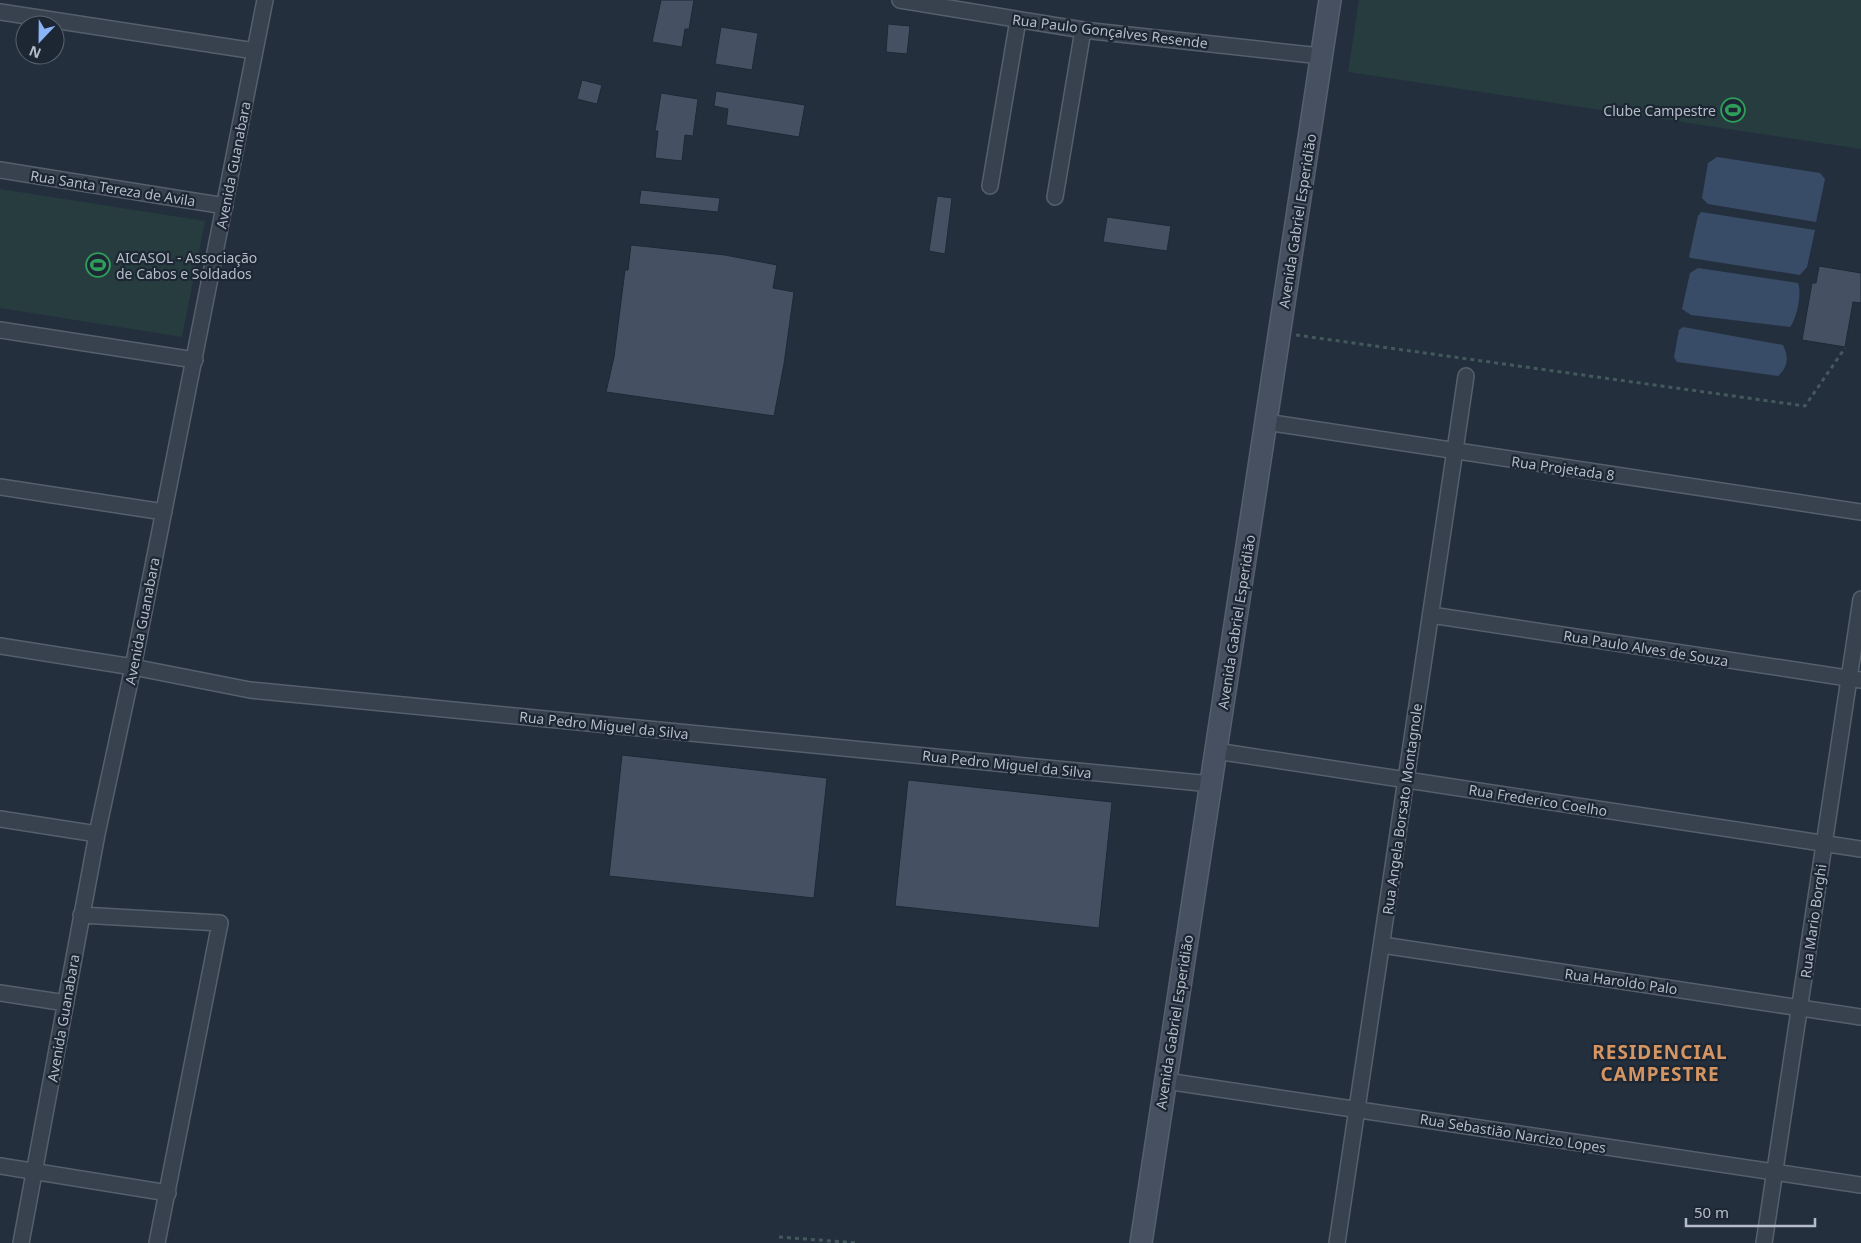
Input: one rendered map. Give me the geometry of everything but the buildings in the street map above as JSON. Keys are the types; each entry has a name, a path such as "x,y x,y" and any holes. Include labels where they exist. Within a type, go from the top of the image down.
{"main road":[{"name":"Avenida Gabriel Esperidião","path":"1141,1243 1330,0"}],"street":[{"name":"Avenida Guanabara","path":"20,1243 97,834 133,667 266,0"},
{"name":"Rua Paulo Gonçalves Resende","path":"900,0 1083,30 1322,56"},
{"path":"0,12 255,51"},
{"path":"990,186 1018,20"},
{"path":"1055,197 1083,30"},
{"name":"Rua Santa Tereza de Avila","path":"0,170 225,206"},
{"path":"0,330 195,360"},
{"name":"Rua Angela Borsato Montagnole","path":"1337,1243 1466,376"},
{"name":"Rua Projetada 8","path":"1266,422 1861,512"},
{"path":"0,487 164,512"},
{"name":"Rua Mario Borghi","path":"1764,1243 1825,843 1855,679 1861,599"},
{"name":"Rua Paulo Alves de Souza","path":"1431,615 1855,679"},
{"name":"Rua Pedro Miguel da Silva","path":"0,646 133,667 250,690 1210,784"},
{"name":"Rua Frederico Coelho","path":"1216,751 1861,848"},
{"path":"0,819 97,834"},
{"path":"81,915 220,923 157,1243"},
{"name":"Rua Haroldo Palo","path":"1382,945 1861,1017"},
{"path":"0,993 66,1003"},
{"name":"Rua Sebastião Narcizo Lopes","path":"1166,1081 1861,1186"},
{"path":"0,1166 168,1192"}],"path":[{"path":"1280,333 1806,406 1845,348"},
{"path":"779,1237 858,1243"}],"green space":[{"name":"Clube Campestre","path":"1359,0 1861,0 1861,149 1348,72"},
{"name":"AICASOL - Associação de Cabos e Soldados","path":"0,189 205,221 182,337 0,308"}],"water":[{"path":"1717,157 1820,173 1825,179 1816,222 1708,204 1702,198 1708,163"},
{"path":"1701,212 1815,230 1807,267 1800,275 1689,257 1698,216"},
{"path":"1698,268 1798,283 1799,299 1793,323 1790,327 1691,315 1682,309 1690,273"},
{"path":"1683,327 1783,345 1787,358 1786,365 1778,376 1677,362 1674,357 1679,330"}],"place":[{"name":"Clube Campestre","path":"1733,110"},
{"name":"AICASOL - Associação de Cabos e Soldados","path":"98,265"}],"district":[{"name":"RESIDENCIAL CAMPESTRE","path":"1660,1063"}]}
